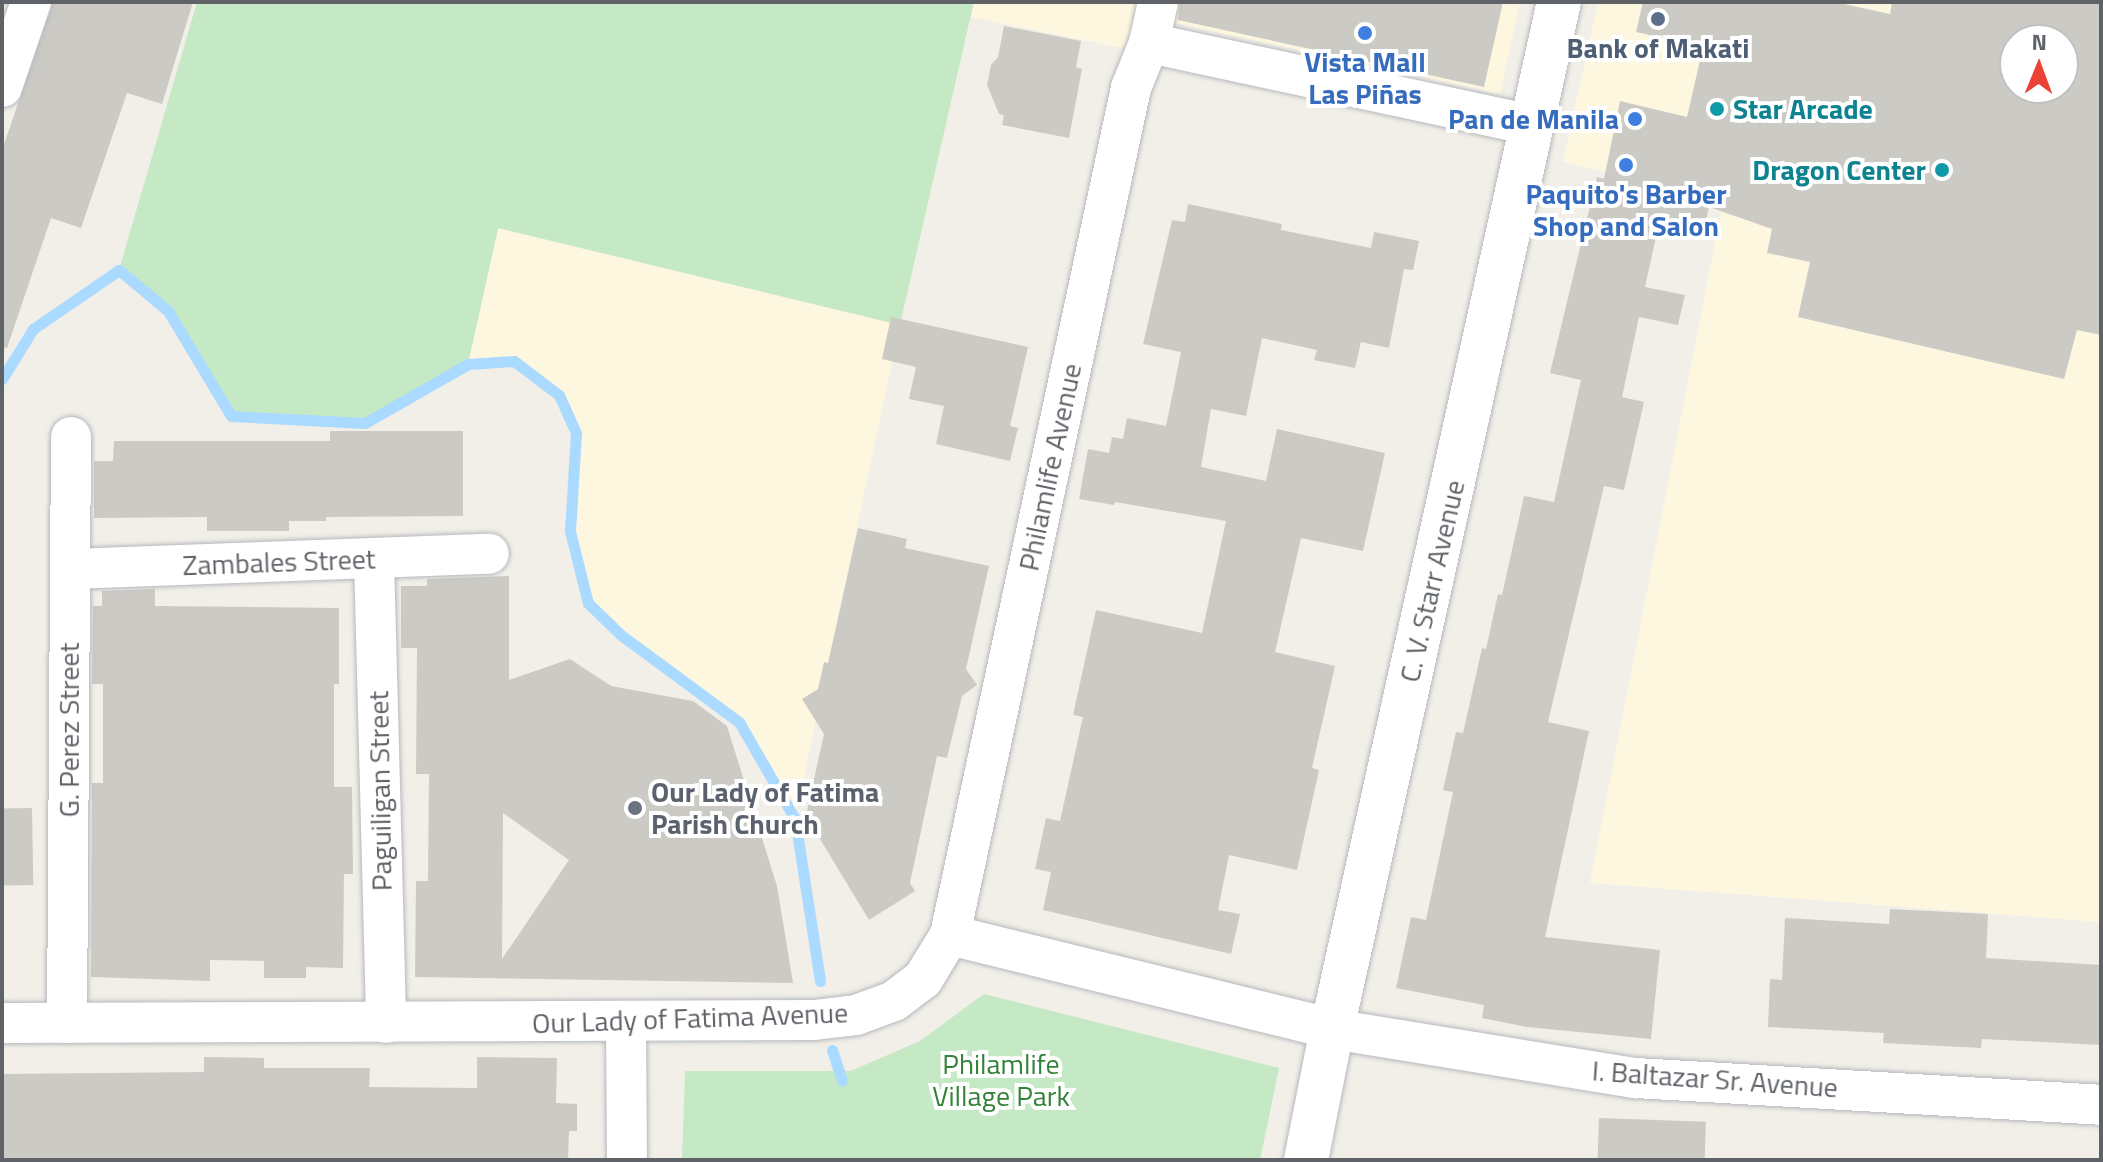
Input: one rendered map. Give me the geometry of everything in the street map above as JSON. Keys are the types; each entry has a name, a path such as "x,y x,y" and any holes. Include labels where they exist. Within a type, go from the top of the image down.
{"main road":[{"name":"C. V. Starr Avenue","path":"1306,1160 1332,1029 1559,2"}],"street":[{"path":"2,87 31,2"},
{"name":"Philamlife Avenue","path":"950,935 1131,88 1149,43 1158,2"},
{"path":"1149,43 1533,125"},
{"name":"G. Perez Street","path":"67,1023 71,437"},
{"name":"Zambales Street","path":"70,569 489,554"},
{"name":"Paguiligan Street","path":"374,558 386,1023"},
{"path":"950,935 1332,1029"},
{"name":"Our Lady of Fatima Avenue","path":"2,1023 814,1020 856,1015 894,1001 923,979 950,935"},
{"path":"626,1021 627,1160"},
{"name":"I. Baltazar Sr. Avenue","path":"1332,1029 1636,1078 2101,1105"}],"shaded area":[{"path":"550,2 1520,2 1500,94 1134,14 1128,49 971,17 900,325 795,819 739,722 621,635 588,603 570,531 576,433 559,396 514,361 468,364"},
{"path":"1598,2 2101,2 2101,922 1590,883 1721,212 1606,172 1563,162"}],"green space":[{"path":"197,2 974,2 900,325 498,228 468,364 365,423 231,416 168,311 119,270"},
{"name":"Philamlife Village Park","path":"984,994 1279,1068 1260,1160 682,1160 685,1071 851,1071 920,1041"}],"building":[{"path":"53,2 193,2 162,104 127,93 81,228 51,218 7,348 2,347 2,150"},
{"name":"Vista Mall Las Piñas","path":"1180,2 1503,2 1484,87 1178,20"},
{"path":"1643,2 1835,2 1890,14 1892,2 2101,2 2101,335 2077,330 2064,379 1798,317 1810,262 1767,253 1772,229 1709,207 1702,238 1658,228 1645,287 1685,295 1678,325 1639,317 1622,397 1644,402 1624,490 1604,486 1548,722 1589,731 1545,937 1660,950 1651,1039 1527,1027 1482,1018 1484,1005 1396,988 1411,917 1426,920 1453,792 1443,790 1456,732 1463,733 1482,648 1486,649 1498,594 1502,595 1524,496 1554,502 1581,380 1550,373 1597,177 1604,179 1620,101 1687,117 1703,47 1636,32"},
{"path":"1004,26 1081,41 1076,67 1082,69 1069,138 1002,125 1004,115 999,114 987,85 991,65 998,57"},
{"path":"1188,204 1282,224 1281,230 1371,248 1374,232 1419,241 1413,270 1404,269 1389,348 1361,342 1355,368 1314,360 1317,350 1262,338 1246,416 1211,409 1201,467 1266,481 1277,429 1385,453 1363,551 1301,538 1275,652 1335,666 1312,768 1319,770 1297,870 1229,855 1218,910 1240,914 1231,954 1043,910 1051,872 1035,869 1046,818 1060,821 1083,717 1073,715 1096,610 1202,633 1226,521 1079,499 1088,449 1109,453 1112,437 1123,439 1127,418 1166,426 1181,352 1143,344 1172,220 1185,222"},
{"path":"891,317 1028,347 1010,426 1018,428 1010,461 936,444 944,406 909,399 916,367 882,359"},
{"path":"330,431 463,431 463,516 326,517 326,521 289,521 289,531 207,531 207,517 94,518 94,461 113,461 114,441 330,441"},
{"path":"858,528 907,539 905,548 989,566 966,669 977,685 962,696 947,758 937,756 910,883 915,891 869,920 806,816 824,734 802,699 818,689 824,662 828,663"},
{"path":"509,576 509,680 570,659 611,686 693,701 727,726 777,886 793,983 415,977 416,881 428,881 429,774 416,774 417,648 401,648 401,586 427,586 427,579","holes":["503,813 569,860 502,959"]},
{"path":"155,589 155,606 339,608 339,684 334,684 334,787 352,787 353,874 344,874 343,968 306,967 306,978 264,978 264,961 210,960 210,981 91,977 92,783 103,783 103,684 92,684 93,606 102,606 102,591"},
{"path":"32,808 33,885 3,886 2,809"},
{"path":"1890,909 1988,914 1986,958 2101,965 2101,1045 1982,1039 1981,1048 1883,1043 1884,1033 1768,1027 1770,979 1782,980 1785,918 1889,924"},
{"path":"204,1057 264,1058 264,1068 370,1068 369,1087 477,1088 477,1057 557,1058 556,1103 577,1104 577,1131 569,1131 568,1160 2,1160 2,1074 204,1072"},
{"path":"1599,1118 1706,1122 1705,1160 1598,1160"}],"waterway":[{"path":"2,379 33,329 119,270 168,311 231,416 365,423 468,364 514,361 559,395 576,433 570,531 588,603 621,635 739,722 795,819 820,981"},
{"path":"832,1050 842,1080"}],"place":[{"name":"Bank of Makati","path":"1658,19"},
{"name":"Vista Mall Las Piñas","path":"1365,33"},
{"name":"Star Arcade","path":"1717,109"},
{"name":"Pan de Manila","path":"1635,119"},
{"name":"Paquito's Barber Shop and Salon","path":"1626,165"},
{"name":"Dragon Center","path":"1942,170"},
{"name":"Our Lady of Fatima Parish Church","path":"635,808"}]}
